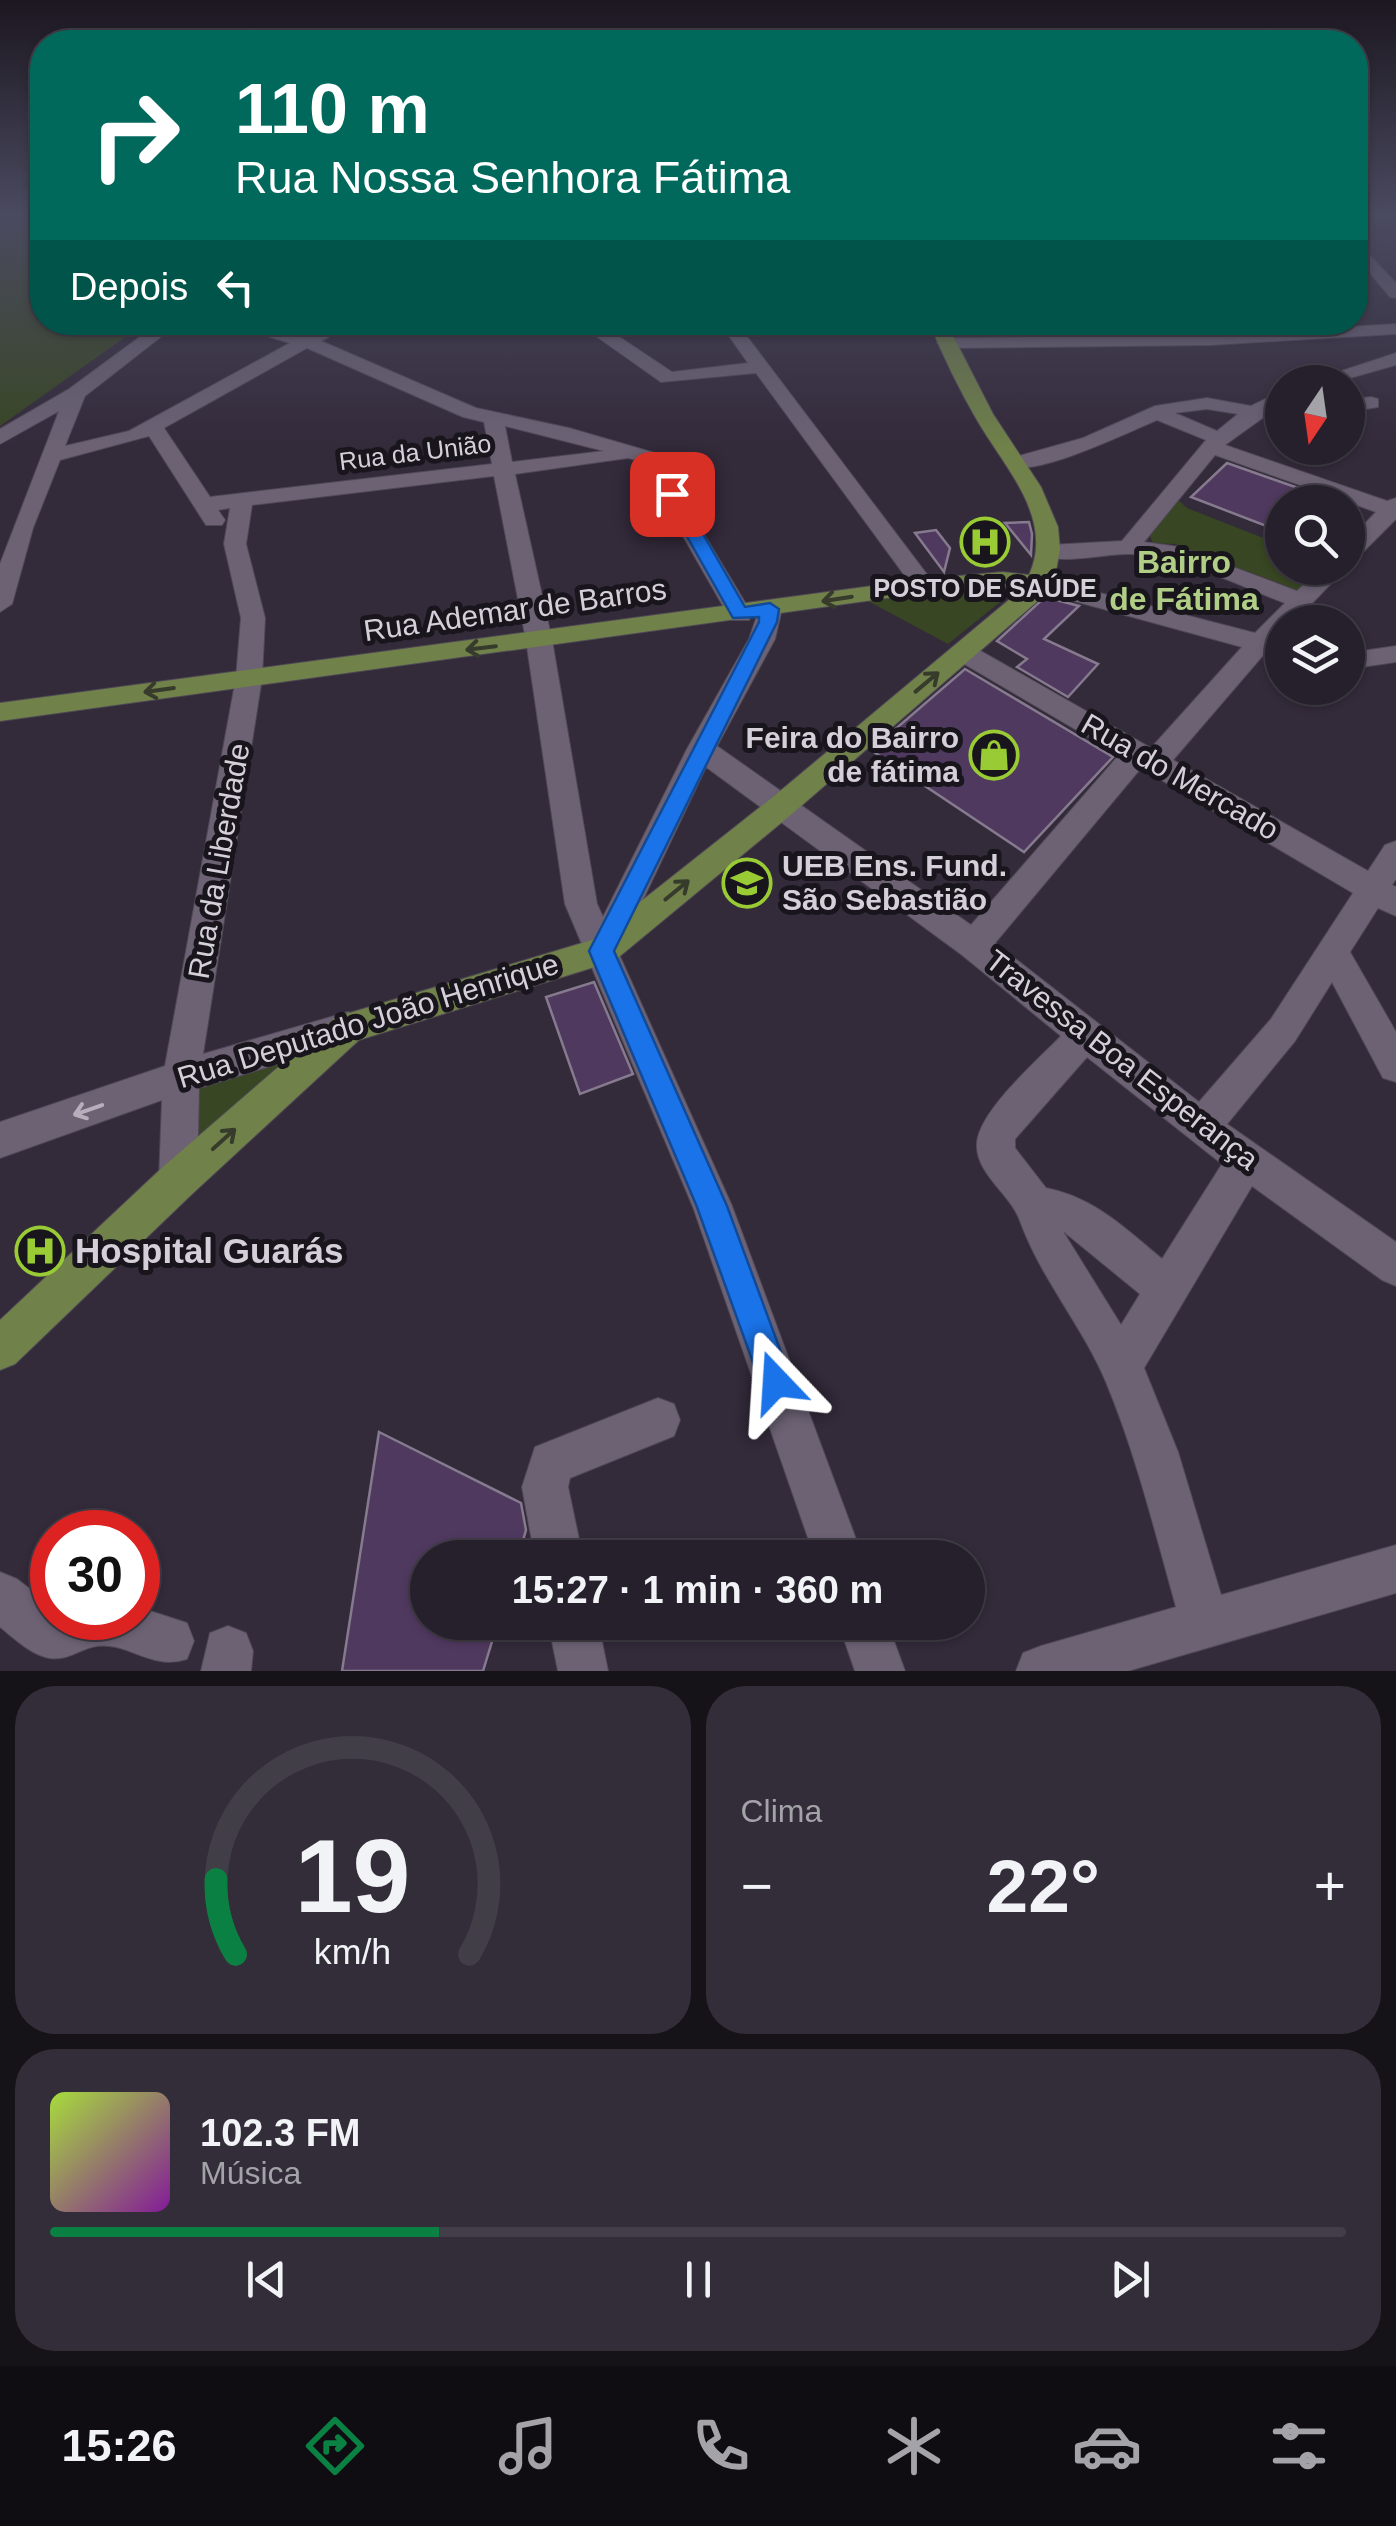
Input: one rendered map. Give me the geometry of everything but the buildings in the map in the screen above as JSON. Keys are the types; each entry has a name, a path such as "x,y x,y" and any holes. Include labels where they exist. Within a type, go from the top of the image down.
{"main road":[{"path":"942,335 989,425 1039,504 1050,552"},
{"name":"Rua Deputado João Henrique","path":"348,1028 602,951 1019,606 1038,584 1050,552"},
{"name":"Rua Ademar de Barros","path":"0,712 924,586 1003,579 1038,584"},
{"path":"0,1349 178,1180 348,1028"}],"street":[{"path":"1368,328 1396,329"},
{"path":"0,438 76,392 154,335"},
{"path":"281,335 306,341 470,413 636,454 654,464 740,614"},
{"path":"50,456 118,442 153,427 320,335"},
{"path":"604,335 668,378 759,367"},
{"path":"736,335 924,586"},
{"path":"946,344 1048,335"},
{"path":"1145,335 1210,340 1253,335"},
{"path":"1206,335 1210,340"},
{"path":"1365,368 1396,359"},
{"path":"0,604 22,528 76,392"},
{"path":"1015,463 1092,441 1156,412 1200,402 1265,404"},
{"path":"1365,404 1371,403"},
{"path":"1129,547 1173,488 1216,443 1265,409"},
{"path":"1156,412 1216,443 1395,509 1365,538"},
{"path":"493,418 539,640 576,884 589,926 712,1206 833,1540"},
{"name":"Rua da Liberdade","path":"153,427 201,505 235,544"},
{"name":"Rua da União","path":"201,505 636,454"},
{"name":"Rua da Liberdade","path":"178,1180 181,1077 249,678 253,618 235,544 242,500"},
{"path":"1050,552 1129,547 1187,556 1302,600"},
{"path":"1038,584 1265,644"},
{"path":"1299,605 1317,585"},
{"path":"602,951 702,748 762,639 770,609"},
{"path":"974,945 1146,757 1265,651"},
{"name":"Rua do Mercado","path":"962,652 1383,895"},
{"path":"1365,659 1396,654"},
{"path":"1365,667 1396,678"},
{"name":"Travessa Boa Esperança","path":"702,748 974,945 1201,1127 1396,1266"},
{"path":"1201,1127 1283,1030 1334,954 1383,895 1396,853"},
{"path":"1334,954 1396,1066"},
{"name":"Rua Deputado João Henrique","path":"0,1140 181,1077 348,1028"},
{"path":"1085,1034 996,1136 999,1158 1035,1204 1047,1243 1121,1365 1156,1452 1205,1622"},
{"path":"1121,1365 1246,1158"},
{"path":"1035,1204 1066,1210 1090,1225 1167,1290"},
{"path":"556,1540 546,1486 551,1464 658,1420"},
{"path":"1041,1671 1396,1569"},
{"path":"0,1596 49,1634 69,1634 98,1620 169,1641"},
{"path":"577,1640 583,1671"},
{"path":"869,1640 880,1671"}],"green space":[{"path":"0,292 30,292 30,335 128,335 0,426"},
{"path":"1175,497 1187,508 1265,539 1265,578 1175,544 1153,543 1150,536"},
{"path":"986,584 1005,598 948,644 866,600"},
{"path":"1284,585 1305,585 1300,591"},
{"path":"286,1059 186,1152 190,1089"}],"place":[{"name":"POSTO DE SAÚDE","path":"985,542"},
{"name":"Feira do Bairro de fátima","path":"994,755"},
{"name":"UEB Ens. Fund. São Sebastião","path":"747,883"},
{"name":"Hospital Guarás","path":"40,1251"}],"district":[{"name":"Bairro de Fátima","path":"1184,580"}],"route":[{"path":"672,494 740,614 770,609 762,639 702,748 602,951 712,1206 776,1382"}]}
